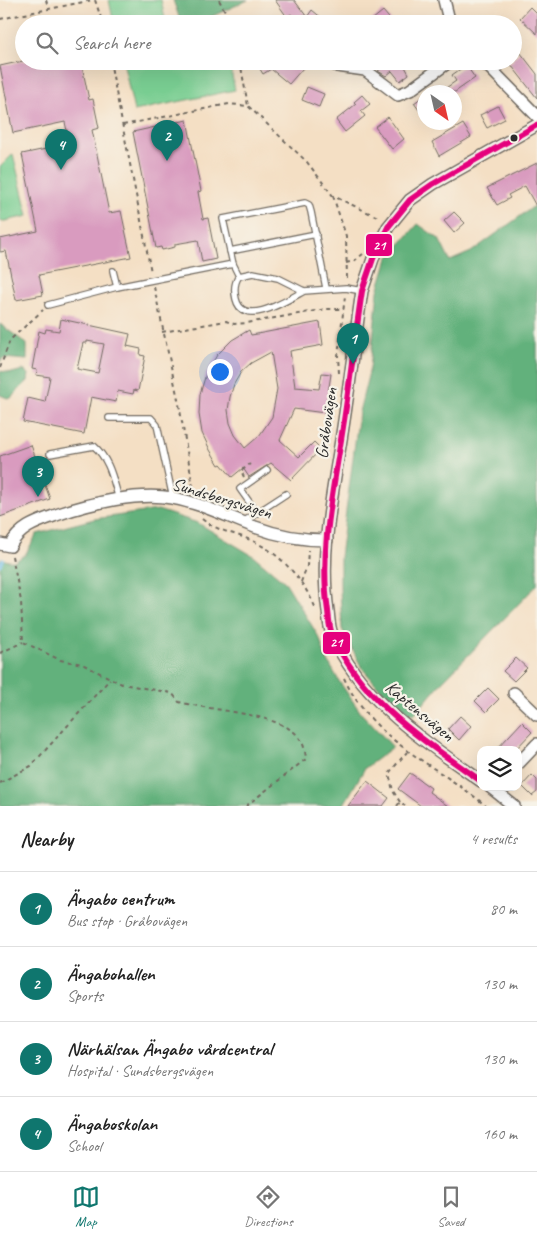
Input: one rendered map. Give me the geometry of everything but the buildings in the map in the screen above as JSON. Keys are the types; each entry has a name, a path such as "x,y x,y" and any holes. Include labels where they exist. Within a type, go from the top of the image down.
{"street":[{"path":"444,0 448,15"},
{"path":"365,70 398,94 410,90 438,70"},
{"path":"492,70 537,116"},
{"name":"Gråbovägen","path":"331,632 326,596 326,540 362,291 374,253 388,228 410,200 428,187 537,125"},
{"name":"Sundsbergsvägen","path":"0,544 10,546 16,535 41,520 68,511 119,499 173,498 198,505 257,528 309,540 326,540"},
{"name":"Kaptensvägen","path":"331,632 348,663 380,705 417,736 477,778"},
{"path":"514,693 537,715"},
{"path":"522,760 537,744"},
{"path":"497,791 514,806"}],"lane":[{"path":"239,276 233,264 223,219 296,203 309,205 326,288"},
{"path":"230,251 316,234"},
{"path":"48,305 153,280 233,264"},
{"path":"113,271 117,288"},
{"path":"304,291 278,278 253,272 239,276 234,285 236,300 240,308 246,312 269,309 304,291 346,288 362,291"},
{"path":"109,418 150,418 157,425 173,498"},
{"path":"50,454 94,446 102,453 109,465 119,499"},
{"path":"257,513 240,489 267,470"},
{"path":"243,522 286,494"}],"path":[{"path":"46,0 48,8"},
{"path":"17,15 94,0 99,15"},
{"path":"219,0 227,15"},
{"path":"0,19 15,16"},
{"path":"112,70 198,505 203,520 266,548 289,567 309,593 318,613"},
{"path":"242,70 248,106 307,162 333,196 346,236 346,288 338,356 340,377"},
{"path":"122,125 229,104 248,106"},
{"path":"333,196 382,219"},
{"path":"0,368 10,340 48,305"},
{"path":"247,484 241,471 250,464"},
{"path":"301,582 307,566 309,540"},
{"path":"14,568 21,601 23,642"},
{"path":"0,653 23,642"},
{"path":"23,642 60,660 82,664 110,678 139,689 172,693 179,702 251,716 281,724 292,730 305,746 306,759 246,806"},
{"path":"341,672 368,716 383,733 486,806"},
{"path":"0,784 31,766 110,678"},
{"path":"405,806 393,791 388,774 408,751"},
{"path":"397,806 400,802"}],"green space":[{"path":"109,0 161,0 164,15 112,15"},
{"path":"173,0 248,0 215,15 178,15"},
{"path":"125,70 231,70 235,90 134,111"},
{"path":"13,154 28,216 0,222 0,167"},
{"path":"537,204 537,585 442,682 414,715 398,710 362,668 342,629 340,557 359,412 370,368 378,291 388,258 418,224 439,239 450,261 471,252"},
{"path":"0,324 27,344 27,360 3,358 0,362"},
{"path":"23,370 29,374 28,381 10,399 0,395 0,371 12,373"},
{"path":"158,510 198,523 255,557 286,583 320,639 324,654 339,681 361,713 393,747 365,768 343,806 0,806 0,559 14,562 25,555 37,534 94,519"}],"waterway":[{"path":"0,565 3,559"}],"transit line":[{"name":"21","path":"477,778 437,750 396,717 359,679 344,658 330,626 326,588 326,542 362,291 375,253 388,227 410,200 433,184 537,125"}],"place":[{"name":"Ängabohallen","path":"167,161"},
{"name":"Ängaboskolan","path":"61,170"},
{"name":"Ängabo centrum","path":"353,364"},
{"name":"Närhälsan Ängabo vårdcentral","path":"38,497"}]}
